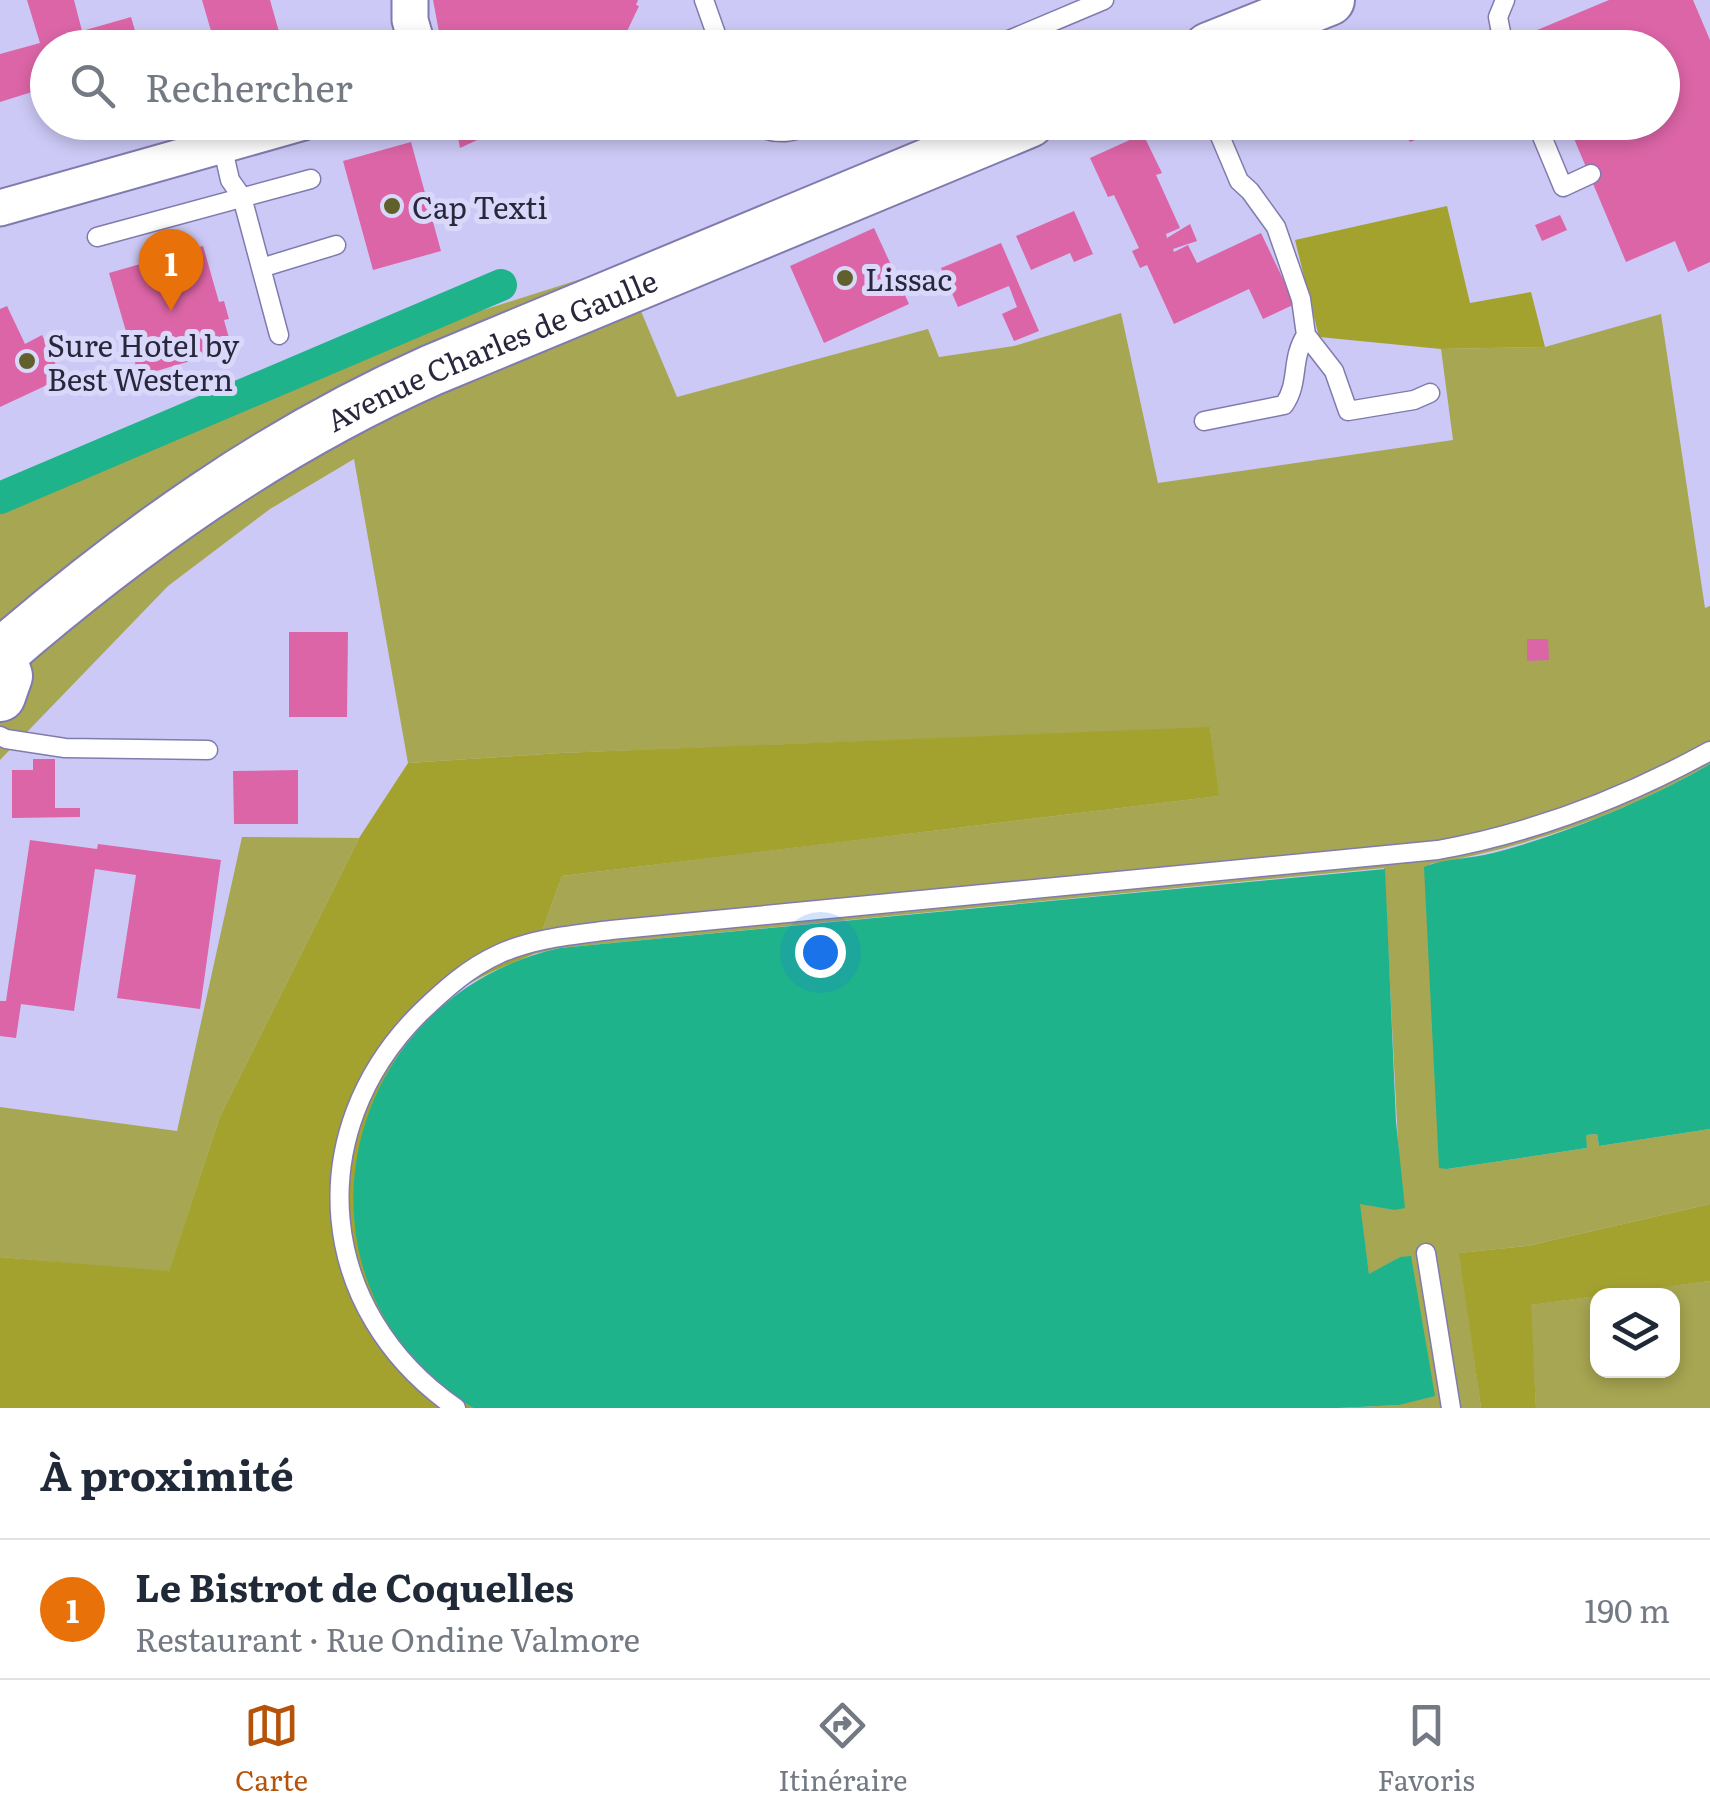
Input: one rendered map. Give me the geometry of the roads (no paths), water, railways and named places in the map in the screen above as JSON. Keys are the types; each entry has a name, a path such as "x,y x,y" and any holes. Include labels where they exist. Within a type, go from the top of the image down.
{"main road":[{"path":"1244,30 1298,0"},
{"path":"1252,30 1328,0"},
{"name":"Avenue Charles de Gaulle","path":"0,696 7,676 0,655 183,510 294,440 432,370 986,140"}],"street":[{"path":"410,0 413,30"},
{"path":"0,208 237,140"}],"lane":[{"path":"704,0 715,30"},
{"path":"1033,30 1104,0"},
{"path":"1501,30 1498,16 1504,0"},
{"path":"1221,140 1238,181 1250,190 1276,227 1301,299 1306,335 1334,372 1348,411 1430,393"},
{"path":"1544,140 1564,188 1591,174"},
{"path":"222,144 230,180 242,197 280,335"},
{"path":"97,236 311,179"},
{"path":"261,268 336,246"},
{"path":"1204,421 1284,405 1293,392 1295,352 1306,335"},
{"path":"0,736 65,748 208,750"},
{"path":"456,1408 430,1390 374,1322 353,1281 341,1235 339,1198 352,1115 386,1052 454,981 499,954 542,940 610,930 1483,842 1629,790 1710,751"},
{"path":"1426,1253 1451,1408"}],"waterway":[{"path":"0,498 501,285"}],"place":[{"name":"Cap Texti","path":"392,206"},
{"name":"Lissac","path":"845,278"},
{"name":"Le Bistrot de Coquelles","path":"171,311"},
{"name":"Sure Hotel by Best Western","path":"27,361"}]}
